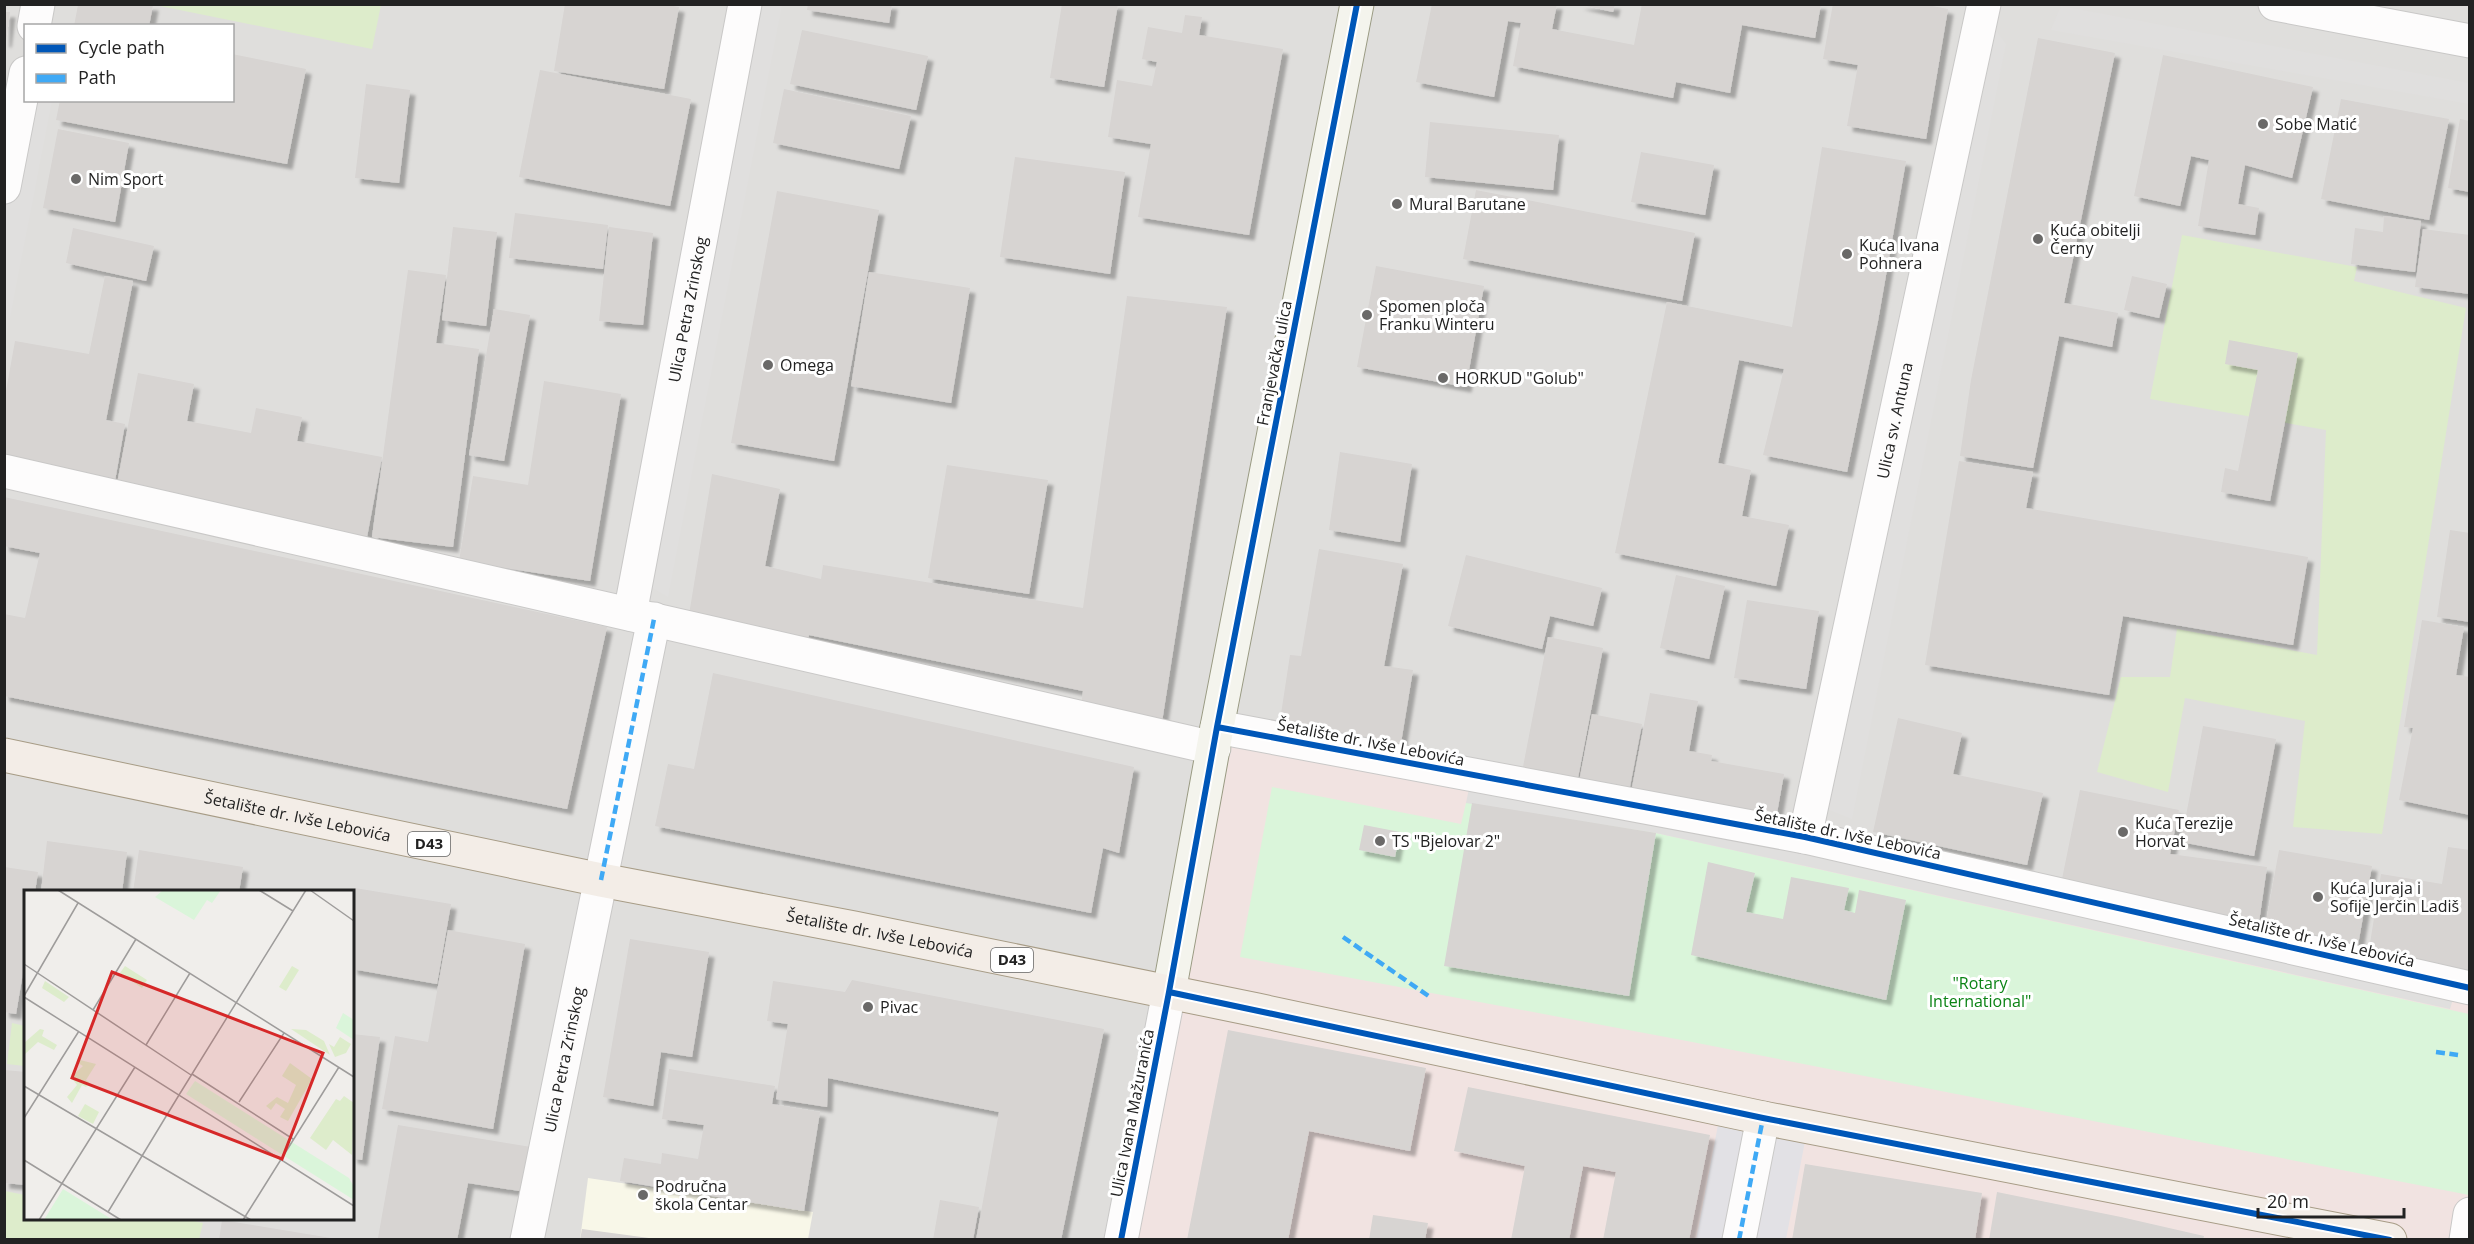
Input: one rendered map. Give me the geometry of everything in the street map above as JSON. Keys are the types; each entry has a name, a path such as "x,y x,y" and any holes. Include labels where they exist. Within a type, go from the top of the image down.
{"main road":[{"name":"Franjevačka ulica","path":"1169,992 1215,737 1357,4"},
{"name":"Šetalište dr. Ivše Lebovića","path":"4,755 600,880 854,928 1169,992 1763,1118 2390,1239"}],"street":[{"path":"34,24 38,4"},
{"name":"Ulica Petra Zrinskog","path":"527,1239 600,880 745,4"},
{"name":"Ulica sv. Antuna","path":"1805,837 1984,4"},
{"path":"2275,4 2469,41"},
{"path":"4,187 24,83"},
{"name":"Šetalište dr. Ivše Lebovića","path":"4,471 642,617 1215,737 1805,837 2469,988"},
{"name":"Ulica Ivana Mažuranića","path":"1121,1239 1169,992"},
{"path":"1738,1239 1763,1118"},
{"path":"2466,1239 2469,1214"}],"shaded area":[{"path":"5,5 2469,5 2469,1239 5,1239"},
{"path":"745,5 782,5 668,597 637,579"},
{"path":"2061,6 2469,83 2469,104 2051,30"},
{"path":"1982,12 2006,44 1852,819 1812,803"},
{"path":"26,102 52,102 5,343 5,187"},
{"path":"1217,727 2469,988 2470,1222 2466,1239 1124,1240"},
{"path":"1472,774 2457,985 2450,1009 1656,833 1466,803"},
{"path":"1721,1109 1808,1126 1786,1239 1696,1240"},
{"name":"Područna škola Centar","path":"588,1178 813,1212 808,1239 580,1240"}],"green space":[{"path":"155,5 381,5 372,49"},
{"path":"2182,235 2357,267 2354,281 2466,308 2382,834 2293,827 2305,721 2185,698 2168,792 2097,772 2121,677 2170,677 2177,629 2317,655 2326,430 2150,399"},
{"name":"\"Rotary International\"","path":"1272,787 1461,824 1466,803 1472,803 1656,833 2469,1014 2469,1195 1687,1041 1240,957"},
{"path":"12,1023 24,1026 24,1066 7,1064"},
{"path":"5,1191 24,1195 24,1220 190,1220 203,1223 199,1239 5,1239"}],"building":[{"path":"565,4 662,4 679,7 664,89 554,71"},
{"path":"808,4 892,4 889,23 807,10"},
{"path":"1062,4 1118,4 1104,87 1050,78"},
{"path":"1432,4 1557,4 1552,29 1634,45 1642,4 1821,4 1815,38 1742,25 1730,93 1676,82 1673,98 1513,66 1521,23 1508,21 1494,97 1416,82"},
{"path":"1578,4 1615,4 1613,12"},
{"path":"1833,4 1922,4 1948,9 1926,139 1847,126 1858,65 1823,59"},
{"path":"78,5 153,5 149,24 74,24"},
{"path":"4,12 10,12 6,42 4,42"},
{"path":"1185,15 1202,17 1199,35 1283,49 1249,235 1138,217 1151,144 1108,137 1117,80 1152,86 1157,62 1142,59 1148,27 1182,33"},
{"path":"802,30 928,56 916,110 790,84"},
{"path":"2038,38 2115,53 2064,303 2118,313 2112,347 2059,336 2033,468 1960,456 1971,380"},
{"path":"234,54 306,69 287,164 56,120 60,102 234,102"},
{"path":"2163,55 2313,87 2292,178 2245,165 2238,204 2259,208 2255,235 2198,226 2209,160 2191,156 2180,206 2134,196"},
{"path":"540,70 691,99 670,206 519,177"},
{"path":"366,84 410,90 399,183 355,178"},
{"path":"784,89 911,116 899,169 773,143"},
{"path":"2341,99 2449,119 2429,220 2321,199"},
{"path":"2460,119 2470,121 2470,192 2448,188"},
{"path":"1430,122 1559,135 1553,190 1425,177"},
{"path":"58,129 129,143 115,222 43,208"},
{"path":"1822,147 1906,161 1878,321 1847,472 1763,455 1784,369 1739,360 1718,463 1751,470 1742,516 1789,525 1776,586 1615,553 1667,302 1792,327"},
{"path":"1641,152 1714,165 1705,215 1631,202"},
{"path":"1015,157 1125,172 1110,274 1000,257"},
{"path":"1476,190 1695,233 1682,301 1463,259"},
{"path":"777,191 879,210 834,461 731,443"},
{"path":"515,213 608,225 603,269 509,258"},
{"path":"2384,216 2421,221 2415,272 2351,264 2355,228 2383,232"},
{"path":"453,227 497,232 486,326 442,320"},
{"path":"609,227 653,233 643,325 599,321"},
{"path":"73,228 154,246 146,281 66,263"},
{"path":"2423,229 2470,235 2470,294 2415,287"},
{"path":"1376,266 1484,286 1466,387 1357,367"},
{"path":"408,270 446,275 436,343 479,349 453,547 372,537"},
{"path":"869,272 970,288 951,403 851,386"},
{"path":"105,276 133,281 106,420 125,424 115,481 4,461 4,402 15,341 89,354"},
{"path":"2132,276 2167,284 2159,318 2124,310"},
{"path":"1127,296 1227,307 1162,722 1081,707 1083,691 809,635 805,654 687,627 712,474 780,489 765,566 821,579 823,565 1083,608"},
{"path":"494,309 530,315 504,461 469,455"},
{"path":"2229,340 2298,353 2270,501 2221,492 2225,468 2238,471 2258,370 2225,364"},
{"path":"138,373 194,384 187,421 251,433 256,408 302,417 297,441 382,457 367,537 116,489"},
{"path":"544,381 621,394 590,581 459,561 473,476 528,485"},
{"path":"1340,452 1412,464 1400,542 1329,530"},
{"path":"1959,461 2033,472 2026,508 2308,557 2293,645 2123,616 2109,695 1925,665"},
{"path":"947,465 1048,480 1029,594 928,578"},
{"path":"4,497 607,627 567,809 4,696 4,614 25,618 40,553 4,546"},
{"path":"2450,530 2470,533 2470,622 2437,617"},
{"path":"1319,549 1403,564 1384,666 1413,670 1400,749 1279,727 1290,655 1301,656"},
{"path":"1466,555 1602,588 1593,626 1550,616 1542,649 1448,626"},
{"path":"1676,575 1725,586 1709,659 1660,648"},
{"path":"1747,600 1819,611 1806,689 1734,678"},
{"path":"2422,620 2464,627 2456,675 2470,677 2470,815 2399,800 2413,728 2404,727"},
{"path":"1548,637 1603,648 1577,783 1522,772"},
{"path":"713,673 1134,767 1119,853 1103,848 1091,913 655,826 668,764 694,769"},
{"path":"1650,693 1698,701 1689,751 1712,755 1711,761 1784,774 1775,824 1630,798"},
{"path":"1592,714 1642,724 1628,797 1578,787"},
{"path":"1898,718 1962,733 1953,774 2043,793 2027,865 1873,832"},
{"path":"2203,726 2276,739 2254,856 2181,842"},
{"name":"Kuća Terezije Horvat","path":"2080,790 2179,810 2170,854 2267,867 2259,922 2061,884"},
{"path":"1472,803 1656,833 1629,996 1444,966"},
{"name":"TS \"Bjelovar 2\"","path":"1364,825 1400,832 1395,857 1359,850"},
{"path":"47,841 127,852 122,890 41,890"},
{"path":"2448,847 2470,850 2470,973 2368,956 2381,874 2442,884"},
{"path":"139,850 243,867 239,890 133,890"},
{"name":"Kuća Juraja i Sofije Jerčin Ladiš","path":"2279,850 2372,866 2358,945 2265,928"},
{"path":"1708,862 1755,873 1746,912 1783,919 1791,877 1849,888 1844,910 1855,913 1859,890 1906,900 1886,1000 1691,955"},
{"path":"4,867 38,872 35,890 24,890 24,967 16,1014 4,1012"},
{"path":"355,888 451,904 437,984 354,969"},
{"path":"448,930 525,944 493,1129 382,1109 395,1036 428,1042"},
{"path":"630,939 709,952 692,1057 661,1052 653,1106 603,1097"},
{"path":"852,980 1104,1029 1061,1240 976,1240 999,1112 828,1078 827,1107 776,1099 788,1024 767,1021 773,981 845,992"},
{"path":"1228,1030 1426,1068 1410,1151 1309,1131 1288,1240 1187,1240"},
{"path":"354,1034 380,1037 362,1160 354,1158"},
{"path":"669,1069 775,1086 772,1104 820,1112 804,1211 620,1181 624,1158 661,1164 662,1153 698,1159 704,1125 662,1119"},
{"path":"4,1070 24,1072 24,1185 4,1183"},
{"path":"1468,1087 1710,1135 1689,1240 1603,1240 1616,1172 1583,1166 1569,1240 1511,1240 1525,1166 1454,1151"},
{"path":"398,1125 537,1148 526,1192 468,1183 457,1240 378,1238"},
{"path":"1805,1164 1982,1193 1975,1240 1792,1240"},
{"path":"1997,1192 2204,1236 2203,1240 1989,1240"},
{"path":"940,1200 979,1207 973,1240 933,1240"},
{"path":"1373,1215 1428,1223 1425,1240 1369,1240"},
{"path":"222,1220 331,1238 331,1240 219,1240"},
{"path":"582,1229 649,1238 649,1240 580,1240"}],"marked path":[{"path":"601,880 654,619"},
{"path":"1343,937 1430,997"},
{"path":"2436,1052 2458,1055"},
{"path":"1739,1240 1763,1118"}],"cycle path":[{"path":"1121,1240 1217,727 1357,4"},
{"path":"1217,727 1805,837 2470,988"},
{"path":"1169,992 1763,1118 2390,1240"}],"place":[{"name":"Sobe Matić","path":"2263,124"},
{"name":"Nim Sport","path":"76,179"},
{"name":"Mural Barutane","path":"1397,204"},
{"name":"Kuća obitelji Černy","path":"2038,239"},
{"name":"Kuća Ivana Pohnera","path":"1847,254"},
{"name":"Spomen ploča Franku Winteru","path":"1367,315"},
{"name":"Omega","path":"768,365"},
{"name":"HORKUD \"Golub\"","path":"1443,378"},
{"name":"Kuća Terezije Horvat","path":"2123,832"},
{"name":"TS \"Bjelovar 2\"","path":"1380,841"},
{"name":"Kuća Juraja i Sofije Jerčin Ladiš","path":"2318,897"},
{"name":"Pivac","path":"868,1007"},
{"name":"Područna škola Centar","path":"643,1195"}]}
